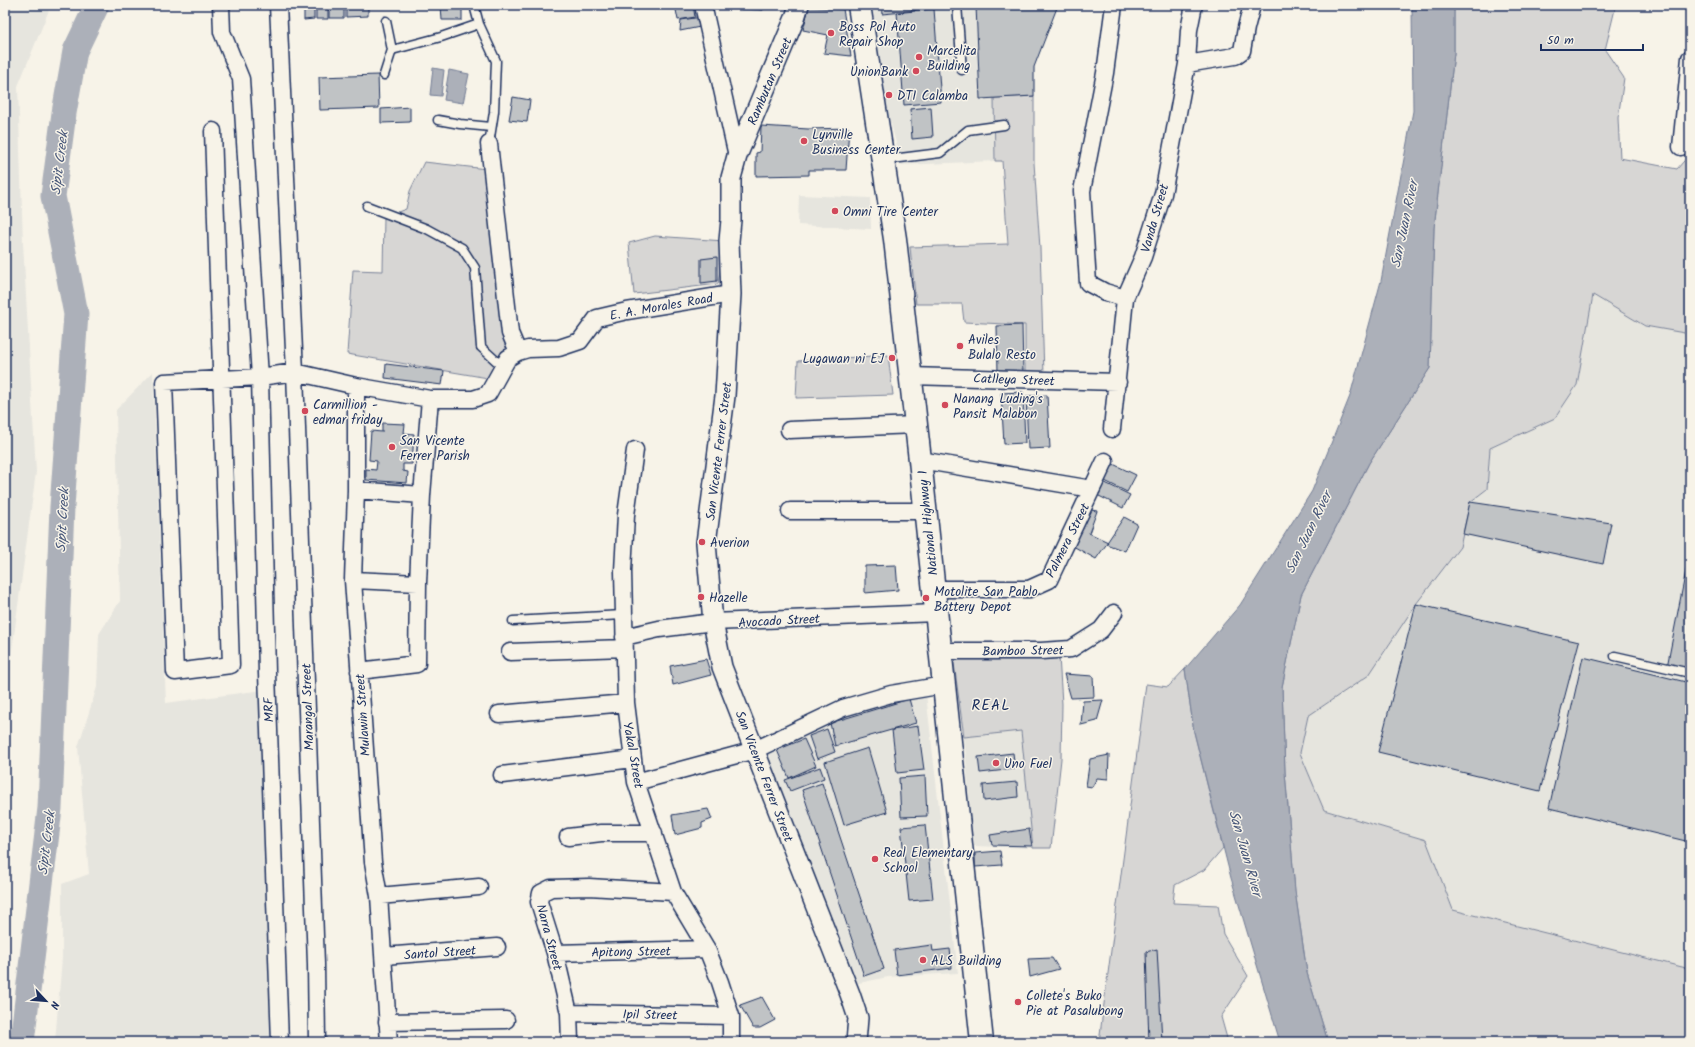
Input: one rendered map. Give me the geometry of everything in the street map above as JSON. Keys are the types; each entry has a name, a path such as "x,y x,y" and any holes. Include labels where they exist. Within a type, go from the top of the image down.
{"highway":[{"name":"National Highway 1","path":"859,5 895,239 941,651 982,1042"}],"street":[{"name":"MRF","path":"221,5 222,32 241,79 260,377 267,673 280,1042"},
{"name":"Marangal Street","path":"278,5 295,372 316,964 317,1042"},
{"name":"San Vicente Ferrer Street","path":"704,5 736,156 731,178 731,220 729,241 731,294 725,396 706,543 713,622 722,668 850,994 858,1018 856,1042"},
{"name":"Rambutan Street","path":"736,156 795,18 799,5"},
{"path":"1114,5 1105,73 1082,191 1088,283 1105,292 1125,298"},
{"name":"Vanda Street","path":"1112,429 1118,382 1125,298 1143,257 1163,194 1187,64 1189,30 1194,5"},
{"path":"1187,64 1235,56 1242,51 1252,5"},
{"path":"1681,146 1690,58"},
{"path":"213,131 222,380 231,665 175,672 164,382 222,380 295,372 356,386 430,399 473,399 488,394 508,358 518,352 510,333 489,144"},
{"name":"E. A. Morales Road","path":"518,352 528,349 559,348 580,341 597,318 627,311 731,294"},
{"name":"Catlleya Street","path":"910,376 1118,382"},
{"name":"Mulawin Street","path":"356,386 356,490 353,580 373,862 379,896 389,1042"},
{"path":"359,671 417,664 418,583 422,495 430,399"},
{"path":"789,430 916,425"},
{"name":"Yakal Street","path":"635,450 626,515 623,571 626,703 636,782 673,892 708,949 731,1016 730,1042"},
{"path":"920,460 1092,489"},
{"name":"Palmera Street","path":"934,589 1029,589 1049,580 1105,461"},
{"path":"356,490 422,495"},
{"path":"790,511 925,511"},
{"path":"353,580 418,583"},
{"name":"Avocado Street","path":"510,652 624,643 659,629 713,622 936,613"},
{"name":"Bamboo Street","path":"941,651 1041,651 1071,649 1101,630 1114,613"},
{"path":"636,782 755,750 843,708 891,694 944,685"},
{"path":"499,714 626,703"},
{"path":"502,775 633,759"},
{"path":"568,837 601,833 654,833"},
{"path":"379,896 479,887"},
{"name":"Narra Street","path":"570,1042 569,1013 555,953 539,902 541,893 551,888 589,887 673,892"},
{"name":"Santol Street","path":"384,956 497,947"},
{"name":"Apitong Street","path":"555,953 708,949"},
{"name":"Ipil Street","path":"569,1013 731,1016"},
{"path":"388,1022 506,1020"}],"lane":[{"path":"474,5 479,24 496,61 494,106 489,144"},
{"path":"957,5 962,70"},
{"path":"384,75 392,50 386,21"},
{"path":"392,50 441,38 479,24"},
{"path":"438,120 491,127"},
{"path":"883,160 940,153 968,130 1004,125"},
{"path":"367,206 426,229 462,248 475,268 480,347 503,367"},
{"path":"513,621 624,615"},
{"path":"1615,656 1690,673"}],"shaded area":[{"path":"5,5 51,5 18,86 23,243 36,472 5,702"},
{"path":"872,5 976,5 980,99 994,98 995,161 902,165 888,113"},
{"path":"1454,5 1616,5 1605,50 1624,78 1618,118 1620,158 1677,169 1690,154 1690,334 1645,326 1593,295 1577,385 1555,418 1490,448 1487,489 1470,502 1460,547 1416,604 1369,675 1308,716 1300,753 1324,810 1426,840 1453,910 1690,969 1690,1042 1328,1042 1307,973 1295,891 1285,772 1282,687 1301,595 1369,463 1430,368 1434,228 1454,53"},
{"path":"1034,96 1034,163 1040,248 1044,375 1025,376 1025,325 964,322 962,304 916,304 910,247 1008,244 1002,161 995,161 994,98"},
{"path":"424,162 487,169 500,322 506,348 488,378 347,354 353,270 383,271 384,217 406,209 410,191"},
{"name":"Omni Tire Center","path":"799,195 870,198 871,229 798,225"},
{"path":"655,236 724,241 718,284 634,294 629,243"},
{"path":"1593,294 1645,326 1690,334 1690,969 1453,910 1426,840 1324,810 1300,753 1308,716 1369,675 1416,604 1460,547 1470,502 1487,489 1490,448 1555,418 1577,386"},
{"path":"888,355 893,395 796,398 798,361"},
{"path":"153,372 166,703 263,690 276,1042 55,1042 62,958 62,884 89,874 78,747 97,687 99,634 120,601 116,410"},
{"path":"953,656 1059,656 1062,704 1061,759 1051,848 1033,848 1021,731 964,737"},
{"path":"1185,669 1194,732 1223,848 1204,870 1175,885 1173,903 1218,905 1223,934 1248,976 1221,1017 1228,1042 1099,1042 1146,684 1168,687"},
{"name":"Real Elementary School","path":"926,694 958,973 888,977 854,984 763,752 855,711"},
{"path":"1021,730 1033,848 973,846 964,737"}],"water":[{"name":"San Juan River","path":"1412,5 1454,5 1454,53 1434,228 1430,368 1369,463 1301,595 1282,687 1285,772 1295,891 1307,973 1328,1042 1280,1042 1231,878 1194,732 1185,669 1240,605 1312,491 1350,396 1381,281 1413,111"},
{"path":"433,68 444,70 441,96 430,95"},
{"path":"449,70 469,74 463,103 444,100"}],"building":[{"path":"329,5 344,5 344,18 329,18"},
{"path":"346,5 368,5 368,16 346,17"},
{"path":"441,5 462,5 462,20 442,20"},
{"path":"675,5 693,5 695,17 678,20"},
{"path":"731,5 766,5 763,10 737,9"},
{"path":"881,5 915,5 915,11 882,14"},
{"path":"1058,5 1034,67 1034,96 980,99 976,6"},
{"path":"316,6 328,6 328,19 316,19"},
{"path":"304,7 314,7 314,19 304,20"},
{"name":"Boss Pol Auto Repair Shop","path":"809,7 843,9 851,56 824,53 828,35 803,30"},
{"name":"Marcelita Building","path":"934,9 941,102 904,105 897,12"},
{"path":"702,17 705,26 680,31 681,20"},
{"path":"378,75 379,108 320,110 319,77"},
{"path":"513,97 530,100 527,122 509,120"},
{"path":"410,107 410,122 381,123 381,109"},
{"path":"931,107 933,137 912,139 910,109"},
{"name":"Lynville Business Center","path":"761,126 808,129 849,128 846,170 809,170 809,175 756,176 756,153 760,152"},
{"path":"717,257 717,281 701,283 701,259"},
{"path":"1022,325 1023,372 998,373 997,326"},
{"path":"386,364 444,371 442,385 385,378"},
{"path":"1023,392 1025,443 1004,444 1001,393"},
{"path":"1047,395 1050,448 1028,449 1026,396"},
{"name":"San Vicente Ferrer Parish","path":"382,423 405,424 404,433 414,434 412,464 403,464 403,471 408,472 407,483 366,480 366,469 376,470 377,461 369,460 371,431 382,432"},
{"path":"1111,463 1136,475 1127,492 1103,480"},
{"path":"1101,481 1130,495 1123,508 1095,494"},
{"path":"1470,502 1611,523 1603,564 1463,534"},
{"path":"1091,510 1097,511 1089,533 1108,542 1096,559 1073,546"},
{"path":"1124,517 1137,524 1125,551 1106,544"},
{"path":"1690,550 1690,671 1667,667"},
{"path":"896,565 898,590 865,593 865,566"},
{"path":"1416,604 1579,642 1540,791 1378,752"},
{"path":"1583,657 1690,683 1690,842 1549,808"},
{"path":"706,659 711,675 673,685 670,666"},
{"path":"1064,674 1093,676 1094,697 1071,698"},
{"path":"909,699 916,723 835,746 830,723"},
{"path":"1103,700 1097,721 1081,725 1083,701"},
{"path":"918,726 924,770 897,773 892,730"},
{"path":"827,729 835,752 817,759 809,736"},
{"path":"804,739 816,766 789,778 777,750"},
{"path":"868,748 887,812 844,825 825,762"},
{"name":"Uno Fuel","path":"1013,753 1015,769 980,773 978,757"},
{"path":"1109,755 1108,779 1097,778 1092,787 1086,786 1090,759"},
{"path":"820,767 824,778 790,791 785,780"},
{"path":"925,776 927,816 901,817 899,778"},
{"name":"Uno Fuel","path":"1017,782 1018,797 984,801 983,785"},
{"path":"822,783 884,969 864,976 802,790"},
{"path":"708,809 712,819 702,823 702,828 675,835 672,815"},
{"path":"925,825 933,899 909,901 901,827"},
{"path":"1029,829 1032,846 992,845 990,835"},
{"path":"1000,851 1002,865 975,867 975,853"},
{"name":"ALS Building","path":"932,945 933,951 950,949 952,968 897,975 894,950"},
{"path":"1157,949 1162,1042 1149,1042 1146,952"},
{"path":"1052,958 1059,969 1030,977 1028,959"},
{"path":"762,997 775,1020 760,1028 753,1028 740,1005"}],"waterway":[{"name":"Sipit Creek","path":"22,1042 50,808 62,507 76,314 53,196 64,113 75,51 97,5"}],"place":[{"name":"Boss Pol Auto Repair Shop","path":"831,33"},
{"name":"Marcelita Building","path":"919,57"},
{"name":"UnionBank","path":"916,71"},
{"name":"DTI Calamba","path":"889,95"},
{"name":"Lynville Business Center","path":"804,141"},
{"name":"Omni Tire Center","path":"835,211"},
{"name":"Aviles Bulalo Resto","path":"960,346"},
{"name":"Lugawan ni EJ","path":"892,358"},
{"name":"Nanang Luding's Pansit Malabon","path":"945,405"},
{"name":"Carmillion - edmar friday","path":"305,411"},
{"name":"San Vicente Ferrer Parish","path":"392,447"},
{"name":"Averion","path":"702,542"},
{"name":"Hazelle","path":"701,597"},
{"name":"Motolite San Pablo Battery Depot","path":"926,598"},
{"name":"Uno Fuel","path":"996,763"},
{"name":"Real Elementary School","path":"875,859"},
{"name":"ALS Building","path":"923,960"},
{"name":"Collete's Buko Pie at Pasalubong","path":"1018,1002"}],"district":[{"name":"REAL","path":"991,705"}]}
